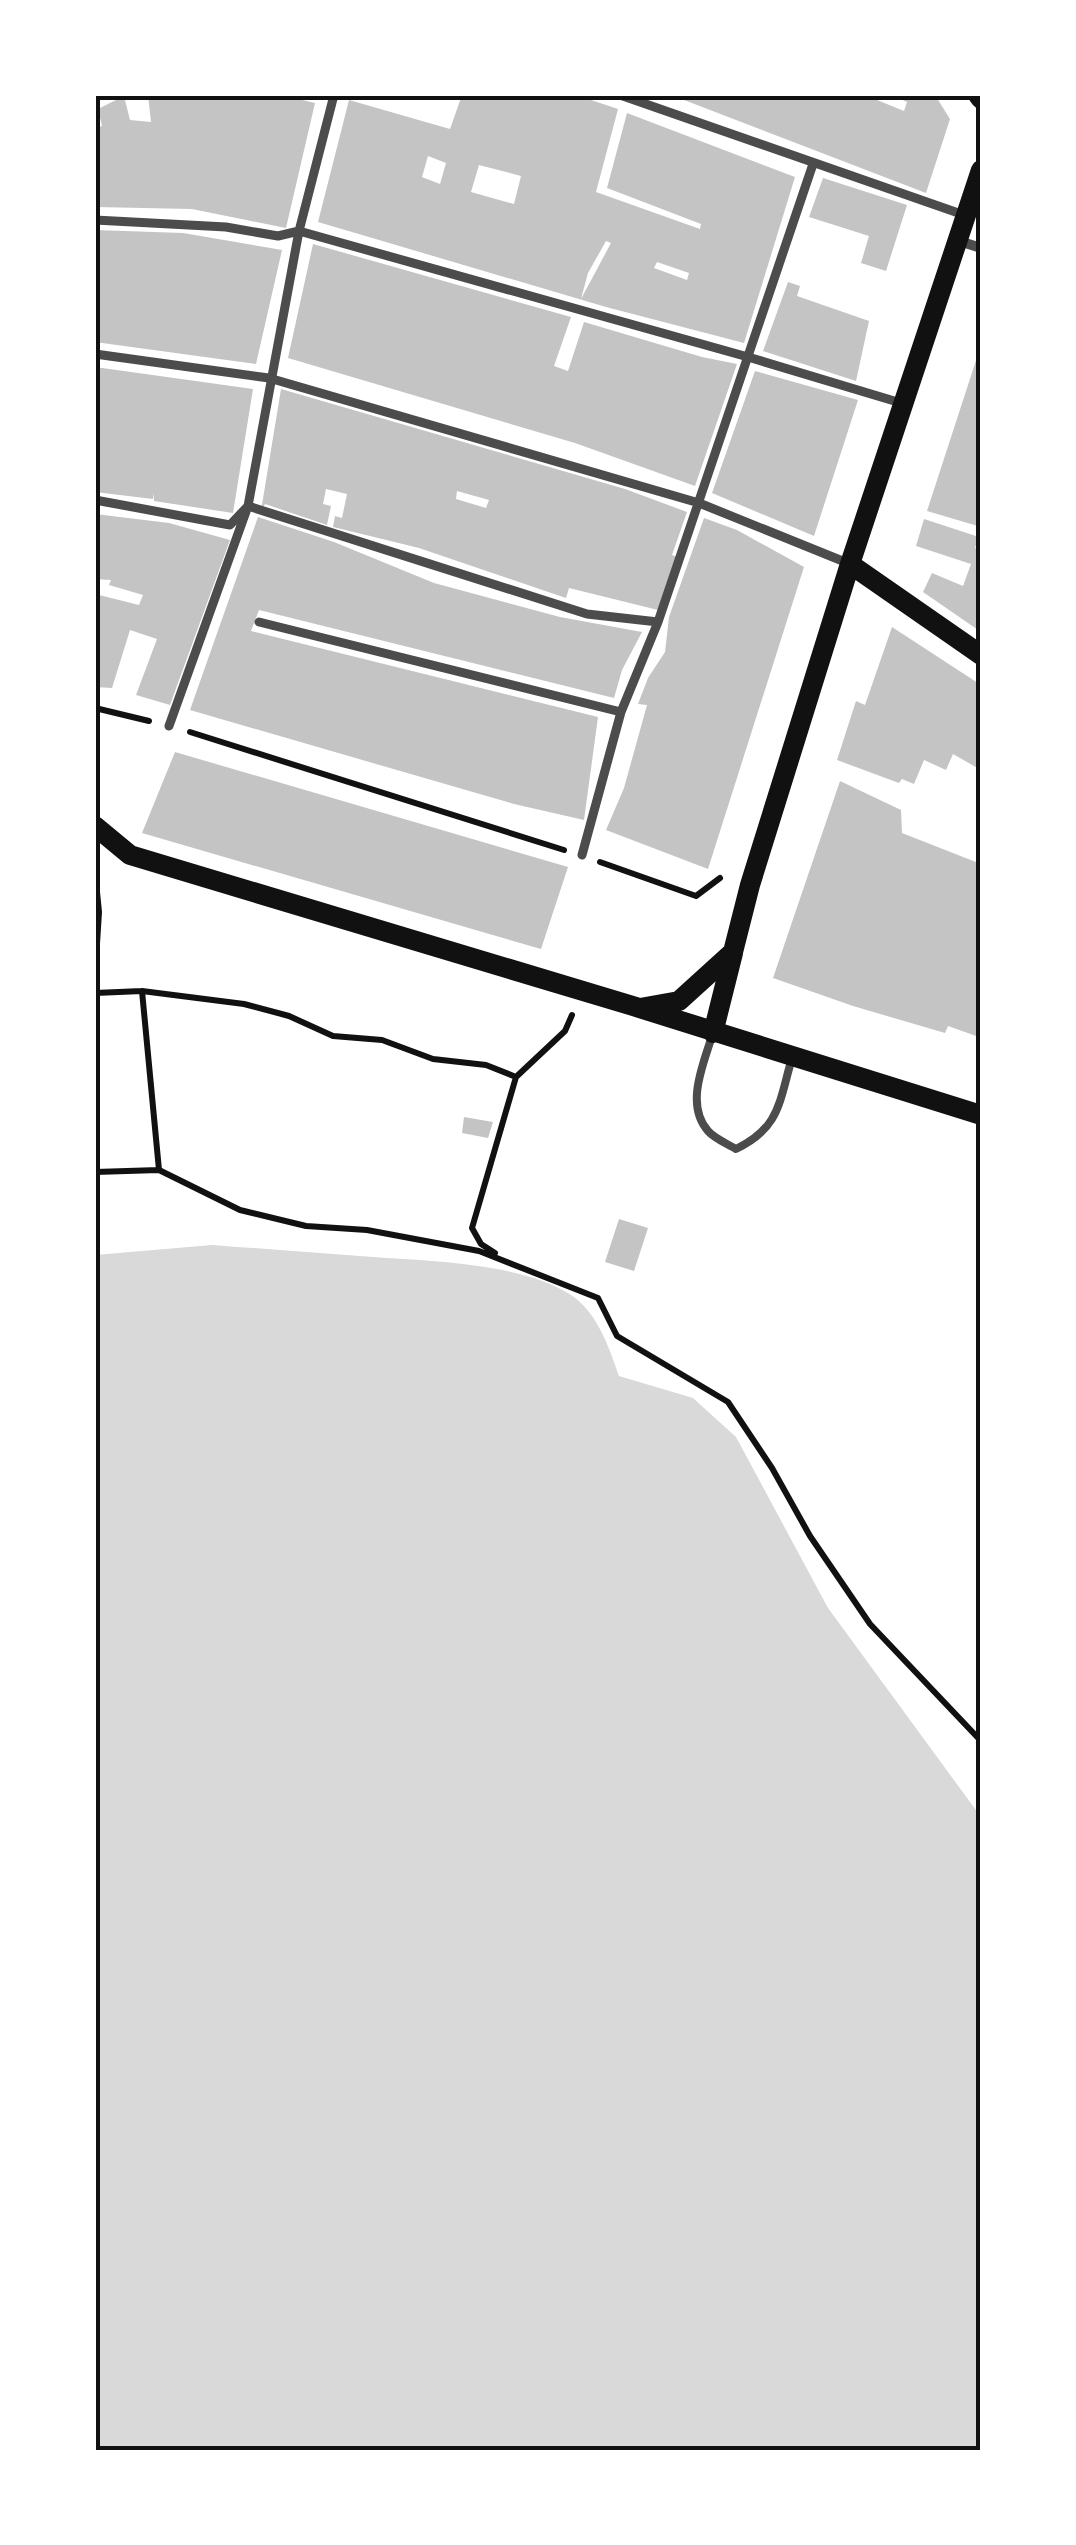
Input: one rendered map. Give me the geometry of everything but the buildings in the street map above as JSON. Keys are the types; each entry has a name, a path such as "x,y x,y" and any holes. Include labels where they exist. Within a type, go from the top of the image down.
{"main road":[{"path":"713,1033 750,885 900,404 981,170"},
{"path":"850,564 981,656"},
{"path":"95,826 130,855 981,1115"},
{"path":"638,1008 679,1001 733,952"}],"street":[{"path":"169,726 215,612 248,506 299,231 334,95"},
{"path":"620,95 967,216"},
{"path":"582,856 621,712 658,622 813,164"},
{"path":"95,220 226,227 278,236 299,231 748,356 900,404"},
{"path":"959,242 981,248"},
{"path":"95,354 270,378 699,503 850,564"},
{"path":"95,500 230,526 248,506"},
{"path":"248,506 587,614 658,622"},
{"path":"258,622 621,712"}],"lane":[{"path":"713,1033 698,1080 698,1114 709,1132 736,1149 758,1138 773,1121 792,1058"}],"path":[{"path":"95,708 169,726 582,856 696,896 722,877 750,885"},
{"path":"95,872 99,912 95,975"},
{"path":"503,1259 481,1244 472,1228 516,1078 565,1031 581,990"},
{"path":"95,992 142,991 244,1004 288,1016 334,1036 382,1040 434,1059 486,1065 516,1078"},
{"path":"142,991 160,1170"},
{"path":"95,1172 160,1170 240,1210 306,1226 367,1230 503,1259 598,1298 617,1336 728,1402 772,1468 810,1536 870,1624 981,1742"}],"shaded area":[{"path":"212,1245 477,1266 530,1277 574,1297 597,1323 619,1376 693,1398 736,1437 828,1608 981,1817 981,2450 95,2450 95,1255"}]}
